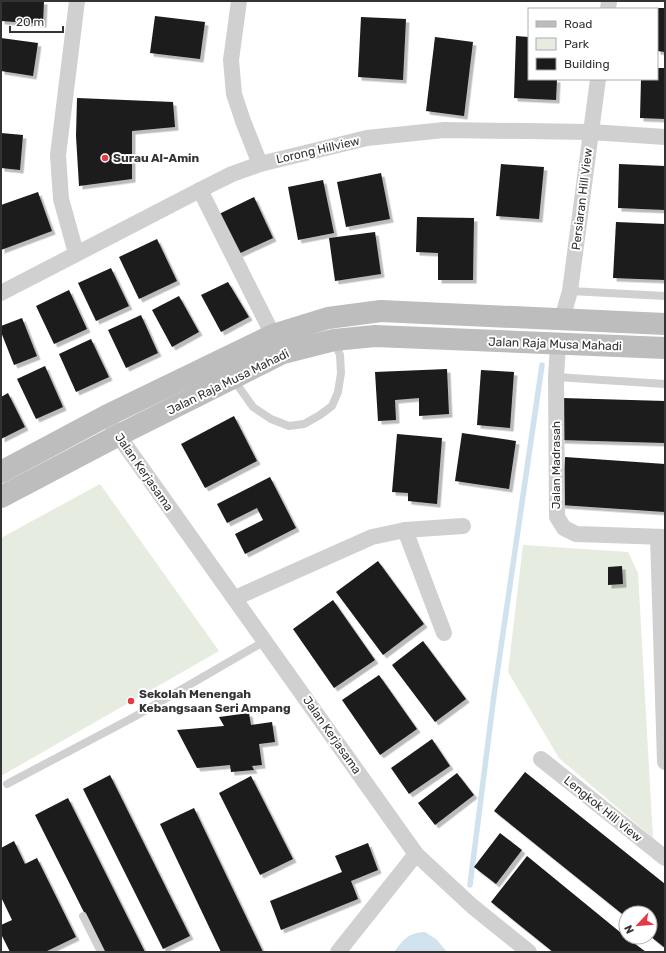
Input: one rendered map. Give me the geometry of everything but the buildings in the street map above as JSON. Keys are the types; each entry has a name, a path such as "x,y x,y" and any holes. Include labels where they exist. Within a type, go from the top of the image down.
{"main road":[{"name":"Jalan Raja Musa Mahadi","path":"1,472 106,416 273,335 328,318 381,311 665,324"},
{"name":"Jalan Raja Musa Mahadi","path":"1,497 117,436 283,353 334,340 375,336 558,345 665,348"}],"street":[{"path":"76,253 61,199 58,155 77,1"},
{"path":"239,1 231,60 234,94 260,164"},
{"name":"Persiaran Hill View","path":"562,319 570,291 598,80"},
{"name":"Lorong Hillview","path":"1,293 76,253 232,174 260,164 368,138 436,131 591,132 665,137"},
{"path":"200,190 273,335"},
{"name":"Jalan Madrasah","path":"558,345 556,376 557,517 564,528 576,534 661,537"},
{"name":"Jalan Kerjasama","path":"106,416 117,436 235,598 416,854 472,906 528,952"},
{"path":"235,598 372,537 405,530 463,526"},
{"path":"405,530 444,633"},
{"path":"661,537 665,762"},
{"name":"Lengkok Hill View","path":"541,759 665,858"},
{"path":"338,952 416,854"}],"lane":[{"path":"570,291 665,296"},
{"path":"232,378 253,407 271,419 289,426 304,424 332,406 338,392 341,373 340,355 334,340"},
{"path":"556,376 665,384"},
{"path":"7,784 134,717 265,642"},
{"path":"84,916 101,952"}],"green space":[{"path":"100,484 219,651 1,776 1,538"},
{"path":"523,545 628,552 638,573 653,838 559,758 508,672"}],"water":[{"path":"425,932 436,939 447,952 394,952 410,935"}],"waterway":[{"path":"470,885 494,695 542,365"}],"place":[{"name":"Surau Al-Amin","path":"105,158"},
{"name":"Sekolah Menengah Kebangsaan Seri Ampang","path":"131,701"}]}
